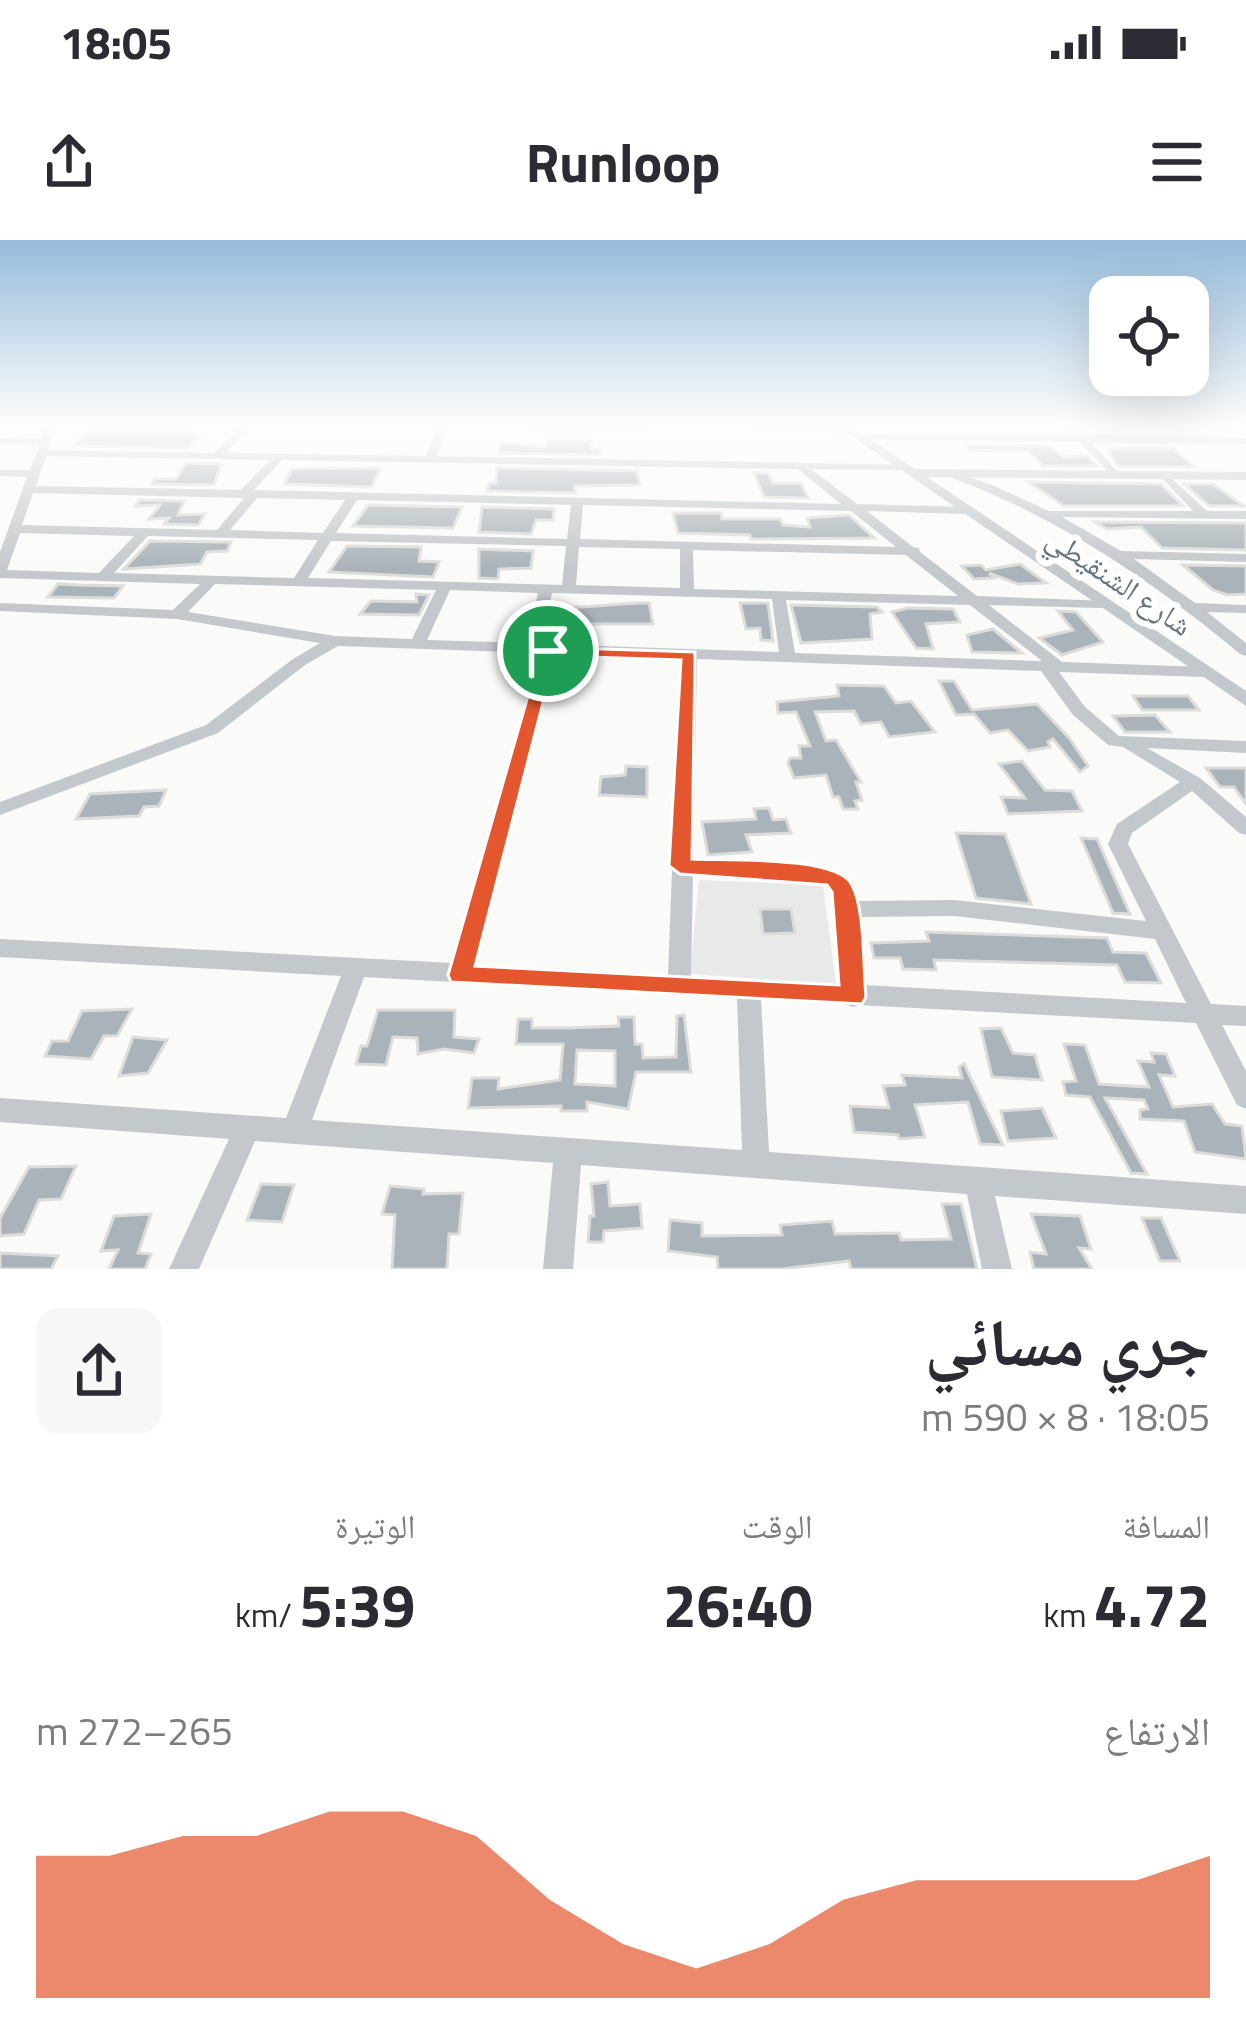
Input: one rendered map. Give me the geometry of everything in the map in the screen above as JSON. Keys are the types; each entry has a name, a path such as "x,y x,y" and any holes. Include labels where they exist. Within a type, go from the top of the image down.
{"street":[{"path":"34,474 1,564 211,580 1102,604"},
{"path":"221,533 265,474"},
{"path":"476,498 488,474"},
{"path":"701,474 701,503"},
{"path":"812,474 979,601 1053,668 1092,723 1114,741 1193,782 1246,828"},
{"name":"شارع الشنقيطي","path":"914,474 1246,700"},
{"path":"952,474 1054,513 1121,555 1243,646"},
{"path":"1114,474 1246,476"},
{"path":"1166,475 1203,514"},
{"path":"29,489 965,510"},
{"path":"299,581 353,496"},
{"path":"569,589 577,501"},
{"path":"762,505 771,546"},
{"path":"0,511 21,511"},
{"path":"1054,513 1246,515"},
{"path":"15,529 914,550"},
{"path":"104,575 147,530"},
{"path":"686,544 687,592"},
{"path":"1121,555 1246,558"},
{"path":"178,615 211,580"},
{"path":"417,645 445,585"},
{"path":"460,975 540,651 546,588"},
{"path":"778,594 788,659"},
{"path":"0,607 178,615 335,641 1204,672"},
{"path":"1190,607 1246,609"},
{"path":"0,809 212,729 298,662 335,641"},
{"path":"679,987 689,655"},
{"path":"1226,687 1246,686"},
{"path":"1127,745 1246,747"},
{"path":"1193,782 1118,836 1160,931 1246,1097"},
{"path":"1213,798 1246,805"},
{"path":"680,866 820,874 836,879 844,890 853,997"},
{"path":"845,909 955,908 1160,931"},
{"path":"0,948 1246,1016"},
{"path":"294,1132 355,969"},
{"path":"749,992 756,1163"},
{"path":"0,1110 1246,1200"},
{"path":"184,1269 246,1131"},
{"path":"558,1269 568,1154"},
{"path":"978,1181 997,1269"}],"shaded area":[{"path":"699,880 823,885 836,984 690,974"}],"building":[{"path":"179,474 218,474 214,485 152,484 155,479 176,479"},
{"path":"289,474 377,474 372,487 284,484"},
{"path":"497,474 638,474 640,485 575,486 575,493 487,491 489,483 496,483"},
{"path":"754,474 769,474 773,483 801,483 808,498 764,497"},
{"path":"1028,482 1161,484 1183,506 1064,506"},
{"path":"1184,484 1213,484 1244,506 1209,506"},
{"path":"140,500 184,501 178,515 205,514 198,525 164,524 169,518 149,519 160,505 135,506"},
{"path":"368,505 462,507 453,528 353,526"},
{"path":"482,507 554,509 553,520 536,520 531,534 479,532"},
{"path":"673,513 780,519 783,525 810,527 807,518 849,515 874,538 751,539 750,535 678,533"},
{"path":"1095,522 1246,523 1246,550 1162,548 1141,527 1107,529"},
{"path":"150,541 231,542 227,551 207,552 200,564 124,569"},
{"path":"347,546 421,547 419,561 439,562 433,577 329,572"},
{"path":"479,549 533,551 531,568 499,569 498,579 479,578"},
{"path":"1020,564 1046,583 1018,584 989,573 994,578 974,579 962,566 981,565 986,570"},
{"path":"1183,565 1246,566 1246,594 1213,590"},
{"path":"58,584 123,586 114,598 48,597"},
{"path":"416,594 429,595 419,615 360,614 371,601 417,602"},
{"path":"649,603 653,624 565,624 567,608"},
{"path":"740,603 768,603 773,641 761,640 760,628 746,629"},
{"path":"791,605 877,607 882,612 870,614 872,639 801,643"},
{"path":"953,609 960,622 926,624 933,649 916,648 892,612"},
{"path":"1058,611 1076,612 1103,642 1062,655 1039,638 1073,630"},
{"path":"993,629 1022,653 972,652 967,635"},
{"path":"939,681 954,681 972,710 1037,704 1088,766 1080,772 1053,739 1048,742 1050,747 1028,751 1008,730 990,733 974,714 956,715"},
{"path":"837,685 884,686 896,703 911,701 935,732 889,737 881,722 861,724 854,711 815,712 826,741 836,740 861,782 856,782 862,800 855,801 858,809 843,809 826,775 794,778 790,758 801,758 799,746 810,746 796,712 778,713 777,702 839,696"},
{"path":"1133,696 1188,696 1199,710 1142,710"},
{"path":"1155,715 1170,732 1125,732 1113,716"},
{"path":"1022,761 1045,790 1072,791 1082,811 1008,814 1001,797 1025,798 999,764"},
{"path":"626,766 647,767 647,797 599,795 601,777 625,775"},
{"path":"1206,768 1246,768 1246,804 1234,787 1220,787"},
{"path":"166,790 159,806 144,807 139,816 76,819 90,794"},
{"path":"769,808 773,820 786,819 791,833 746,835 752,852 708,855 702,822 756,819 754,809"},
{"path":"956,833 1005,834 1031,904 976,898"},
{"path":"1081,838 1097,839 1130,914 1113,913"},
{"path":"760,909 791,909 795,933 763,934"},
{"path":"926,932 1107,938 1113,952 1146,953 1161,983 1125,982 1117,965 934,960 936,970 903,969 900,958 874,958 871,943 929,941"},
{"path":"132,1009 117,1036 104,1036 91,1059 45,1056 52,1041 68,1041 82,1011"},
{"path":"378,1010 455,1010 454,1037 479,1039 474,1053 444,1049 418,1054 417,1038 393,1037 386,1065 356,1064"},
{"path":"684,1015 691,1072 636,1072 628,1109 587,1102 587,1111 561,1111 561,1106 468,1108 472,1078 499,1078 498,1089 560,1080 563,1044 516,1044 518,1019 532,1019 532,1028 569,1028 619,1026 618,1017 634,1017 635,1044 642,1044 643,1058 676,1057 677,1016","holes":["577,1050 615,1051 615,1086 575,1084"]},
{"path":"1001,1028 1013,1053 1035,1055 1042,1080 992,1077 981,1029"},
{"path":"133,1037 167,1040 148,1073 119,1076"},
{"path":"1064,1044 1085,1045 1099,1084 1149,1087 1138,1061 1154,1062 1151,1053 1166,1054 1175,1076 1159,1075 1173,1107 1212,1104 1225,1124 1242,1126 1246,1159 1195,1152 1184,1121 1140,1119 1140,1110 1148,1109 1144,1100 1105,1098 1147,1174 1131,1173 1090,1097 1066,1095 1063,1082 1076,1081"},
{"path":"964,1064 1003,1145 980,1144 968,1102 915,1105 925,1137 899,1139 898,1135 854,1132 850,1106 889,1108 883,1086 905,1085 902,1075 962,1078 959,1067"},
{"path":"1042,1108 1056,1138 1008,1141 1001,1111"},
{"path":"76,1166 61,1199 39,1200 24,1234 0,1236 0,1218 29,1167"},
{"path":"608,1182 610,1206 640,1204 642,1228 604,1231 603,1242 588,1242 590,1216 594,1216 591,1184"},
{"path":"261,1184 294,1185 282,1222 247,1220"},
{"path":"390,1186 424,1189 423,1194 463,1193 459,1234 449,1234 447,1269 392,1269 395,1215 382,1214"},
{"path":"942,1204 961,1204 977,1269 851,1269 849,1261 782,1269 718,1269 717,1257 668,1251 670,1220 702,1223 702,1236 782,1235 780,1225 832,1221 835,1234 899,1233 901,1240 951,1239"},
{"path":"151,1214 138,1253 151,1254 145,1269 109,1269 118,1250 101,1251 114,1216"},
{"path":"1031,1214 1080,1216 1091,1249 1079,1248 1092,1269 1034,1269 1030,1252 1046,1254"},
{"path":"1142,1218 1161,1218 1180,1261 1160,1261"},
{"path":"0,1253 58,1256 51,1269 0,1269"}],"route":[{"path":"548,651 689,655 680,866 820,874 836,879 844,890 853,997 460,975 548,651"}]}
